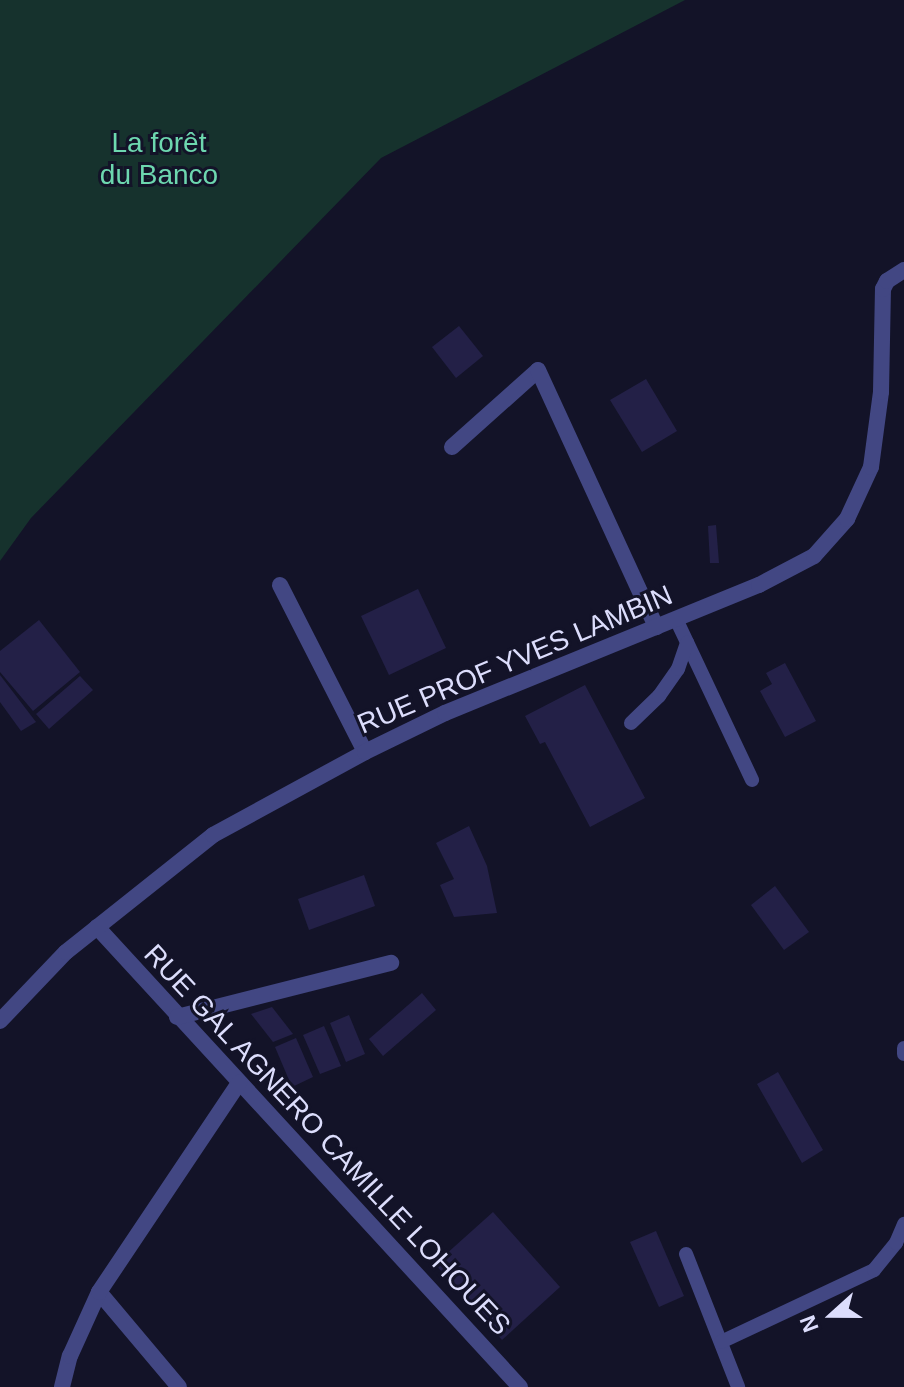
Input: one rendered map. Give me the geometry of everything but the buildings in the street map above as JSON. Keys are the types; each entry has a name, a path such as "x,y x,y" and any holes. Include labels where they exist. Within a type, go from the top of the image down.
{"street":[{"name":"RUE PROF YVES LAMBIN","path":"0,1021 66,952 213,835 365,752 445,713 795,568 830,542 847,519 871,467 877,439 883,289 887,281 904,270"},
{"path":"452,447 538,370 656,627"},
{"path":"280,585 365,752"},
{"name":"RUE GAL AGNERO CAMILLE LOHOUES","path":"97,927 520,1387"},
{"path":"177,1017 391,963"},
{"path":"62,1387 70,1356 99,1292 239,1083"},
{"path":"99,1292 179,1387"}],"lane":[{"path":"676,619 752,780"},
{"path":"631,723 659,696 678,669 687,643"},
{"path":"721,1342 874,1270 896,1243 904,1224"},
{"path":"686,1254 738,1387"}],"green space":[{"name":"La forêt du Banco","path":"0,0 685,0 381,158 31,518 0,561"}]}
